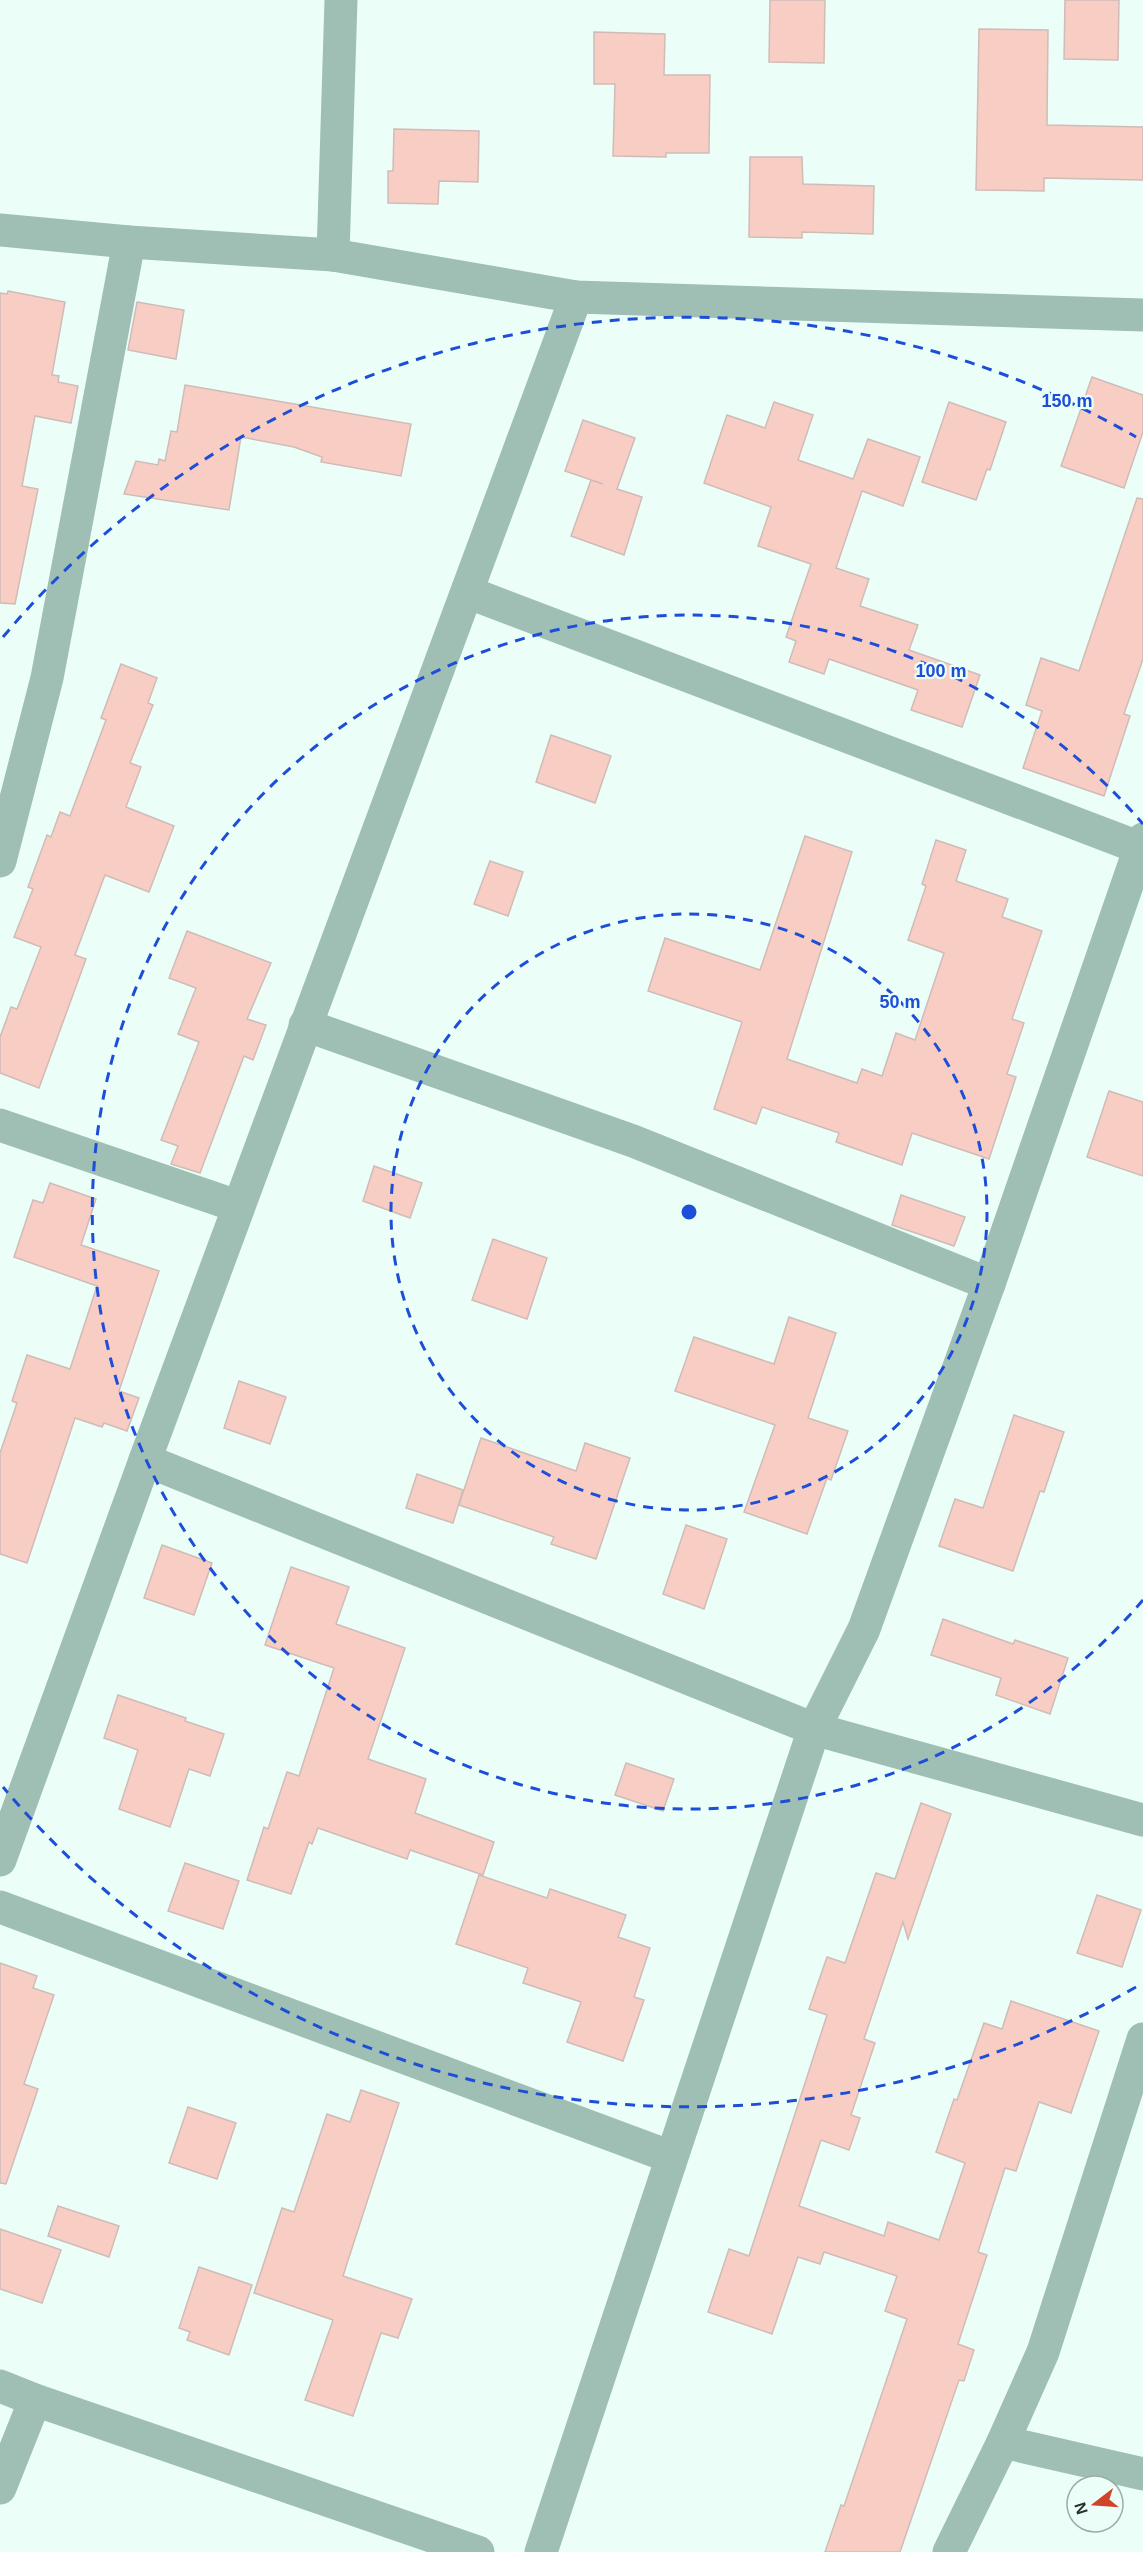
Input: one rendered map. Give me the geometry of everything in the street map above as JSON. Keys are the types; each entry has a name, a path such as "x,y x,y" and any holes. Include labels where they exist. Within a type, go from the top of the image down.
{"street":[{"path":"333,255 341,0"},
{"path":"0,230 129,242 333,255 576,297 1143,315"},
{"path":"0,861 47,678 129,242"},
{"path":"0,1860 237,1206 576,297"},
{"path":"467,592 1142,845 864,1629 814,1729 541,2552"},
{"path":"306,1025 633,1141 988,1284"},
{"path":"0,1125 237,1206"},
{"path":"145,1460 814,1729 1143,1820"},
{"path":"0,1907 671,2157"},
{"path":"949,2552 1003,2442 1043,2352 1143,2039"},
{"path":"0,2386 476,2552"},
{"path":"0,2488 35,2400"},
{"path":"1003,2442 1143,2474"}],"building":[{"path":"770,0 825,0 824,63 769,62"},
{"path":"1065,0 1119,0 1118,60 1064,59"},
{"path":"979,29 1048,30 1047,125 1143,127 1143,180 1044,178 1044,191 976,190"},
{"path":"594,32 665,34 664,75 710,75 709,153 666,153 666,157 613,156 615,84 594,84"},
{"path":"394,129 479,131 478,182 439,181 438,204 388,203 388,171 393,171"},
{"path":"750,157 802,157 803,184 874,186 873,234 802,232 802,238 749,237"},
{"path":"8,291 65,302 52,375 59,376 58,382 78,386 71,423 35,416 22,486 38,489 15,604 0,603 0,293 7,294"},
{"path":"137,302 184,310 176,359 128,350"},
{"path":"1092,377 1143,395 1143,432 1124,488 1061,466"},
{"path":"185,385 411,424 401,476 321,462 322,457 294,447 241,437 229,510 124,494 136,461 158,465 159,459 165,461 171,431 177,432"},
{"path":"774,402 813,415 798,460 853,479 868,439 920,457 903,506 862,491 836,568 869,579 860,606 918,625 909,650 980,675 962,727 911,710 918,690 829,659 824,674 789,662 796,641 786,637 811,564 758,546 771,507 704,483 727,415 765,428"},
{"path":"949,402 1006,422 990,470 987,469 976,500 922,482"},
{"path":"583,420 635,438 617,489 642,497 624,555 571,536 591,480 603,484 565,471"},
{"path":"1137,498 1143,499 1143,659 1124,714 1130,716 1104,796 1023,768 1042,711 1026,705 1041,658 1079,671"},
{"path":"121,664 157,678 148,703 153,705 130,763 141,767 126,807 174,826 149,892 105,875 75,955 86,959 39,1088 0,1073 0,1037 11,1007 17,1009 41,947 14,937 33,889 28,887 47,835 51,837 60,812 70,816 106,720 101,718"},
{"path":"551,735 611,756 595,803 536,782"},
{"path":"805,836 852,852 787,1059 857,1083 862,1069 882,1076 896,1033 915,1040 944,953 908,940 926,886 922,884 936,840 966,850 956,881 1008,899 1002,917 1042,931 1012,1019 1024,1023 1007,1074 1016,1077 989,1159 912,1133 902,1165 836,1142 839,1133 762,1107 756,1124 714,1109 742,1022 648,991 665,938 760,970"},
{"path":"490,861 523,872 508,916 474,904"},
{"path":"187,931 271,963 247,1019 266,1025 253,1060 244,1056 200,1173 171,1164 178,1146 161,1140 199,1042 178,1034 196,988 169,978"},
{"path":"1109,1091 1143,1102 1143,1176 1087,1157"},
{"path":"374,1166 422,1183 410,1218 363,1201"},
{"path":"50,1183 96,1199 81,1245 159,1271 119,1391 139,1398 127,1431 104,1423 102,1427 75,1418 27,1563 0,1554 0,1453 17,1403 12,1401 27,1355 70,1369 97,1286 14,1257 33,1200 43,1203"},
{"path":"901,1195 965,1217 954,1246 892,1225"},
{"path":"493,1239 547,1258 527,1319 472,1300"},
{"path":"789,1317 836,1333 808,1418 848,1431 831,1480 827,1478 807,1534 744,1512 775,1425 675,1391 694,1337 774,1364"},
{"path":"239,1381 286,1397 270,1444 224,1428"},
{"path":"1014,1415 1064,1432 1044,1492 1040,1491 1013,1571 939,1546 955,1499 983,1508"},
{"path":"481,1438 576,1471 585,1443 630,1458 596,1559 551,1544 554,1537 459,1505"},
{"path":"417,1474 463,1490 453,1523 406,1508"},
{"path":"686,1525 727,1539 704,1609 663,1594"},
{"path":"162,1545 212,1563 194,1615 144,1598"},
{"path":"291,1567 349,1587 336,1624 405,1648 368,1759 426,1779 415,1813 494,1842 483,1875 410,1850 407,1859 318,1828 312,1844 309,1842 291,1894 247,1880 264,1827 268,1829 287,1772 299,1776 334,1668 265,1645"},
{"path":"943,1619 1013,1644 1015,1640 1068,1658 1050,1714 996,1695 1001,1678 931,1655"},
{"path":"118,1695 186,1718 185,1721 224,1734 210,1776 189,1769 170,1827 119,1809 138,1750 104,1738"},
{"path":"626,1763 674,1779 663,1811 615,1795"},
{"path":"921,1803 951,1814 908,1939 903,1922 864,2039 875,2043 851,2115 860,2118 849,2150 821,2140 799,2206 884,2236 888,2222 939,2240 965,2163 936,2152 984,2023 1002,2029 1011,2001 1099,2031 1071,2113 1039,2102 1016,2171 1005,2168 978,2252 987,2255 958,2344 974,2350 964,2381 959,2380 900,2552 825,2552 841,2505 844,2506 907,2319 885,2311 897,2276 824,2252 820,2264 798,2257 772,2334 708,2312 729,2249 749,2256 827,2015 809,2009 827,1957 845,1963 876,1873 895,1879"},
{"path":"185,1863 239,1881 223,1929 168,1911"},
{"path":"479,1875 547,1898 550,1889 626,1915 618,1937 650,1948 634,1997 644,2000 623,2061 567,2042 581,2002 523,1983 528,1968 456,1944"},
{"path":"1097,1895 1141,1910 1122,1967 1077,1953"},
{"path":"0,1963 37,1976 33,1988 54,1995 24,2084 38,2089 6,2184 0,2183"},
{"path":"361,2090 399,2103 343,2276 412,2299 398,2338 381,2333 353,2416 305,2400 333,2320 254,2293 282,2208 294,2212 327,2114 350,2122"},
{"path":"188,2107 236,2123 217,2179 169,2163"},
{"path":"58,2206 119,2226 109,2257 48,2236"},
{"path":"0,2229 61,2250 42,2303 0,2289"},
{"path":"199,2267 252,2285 229,2355 187,2340 190,2332 179,2328"}]}
